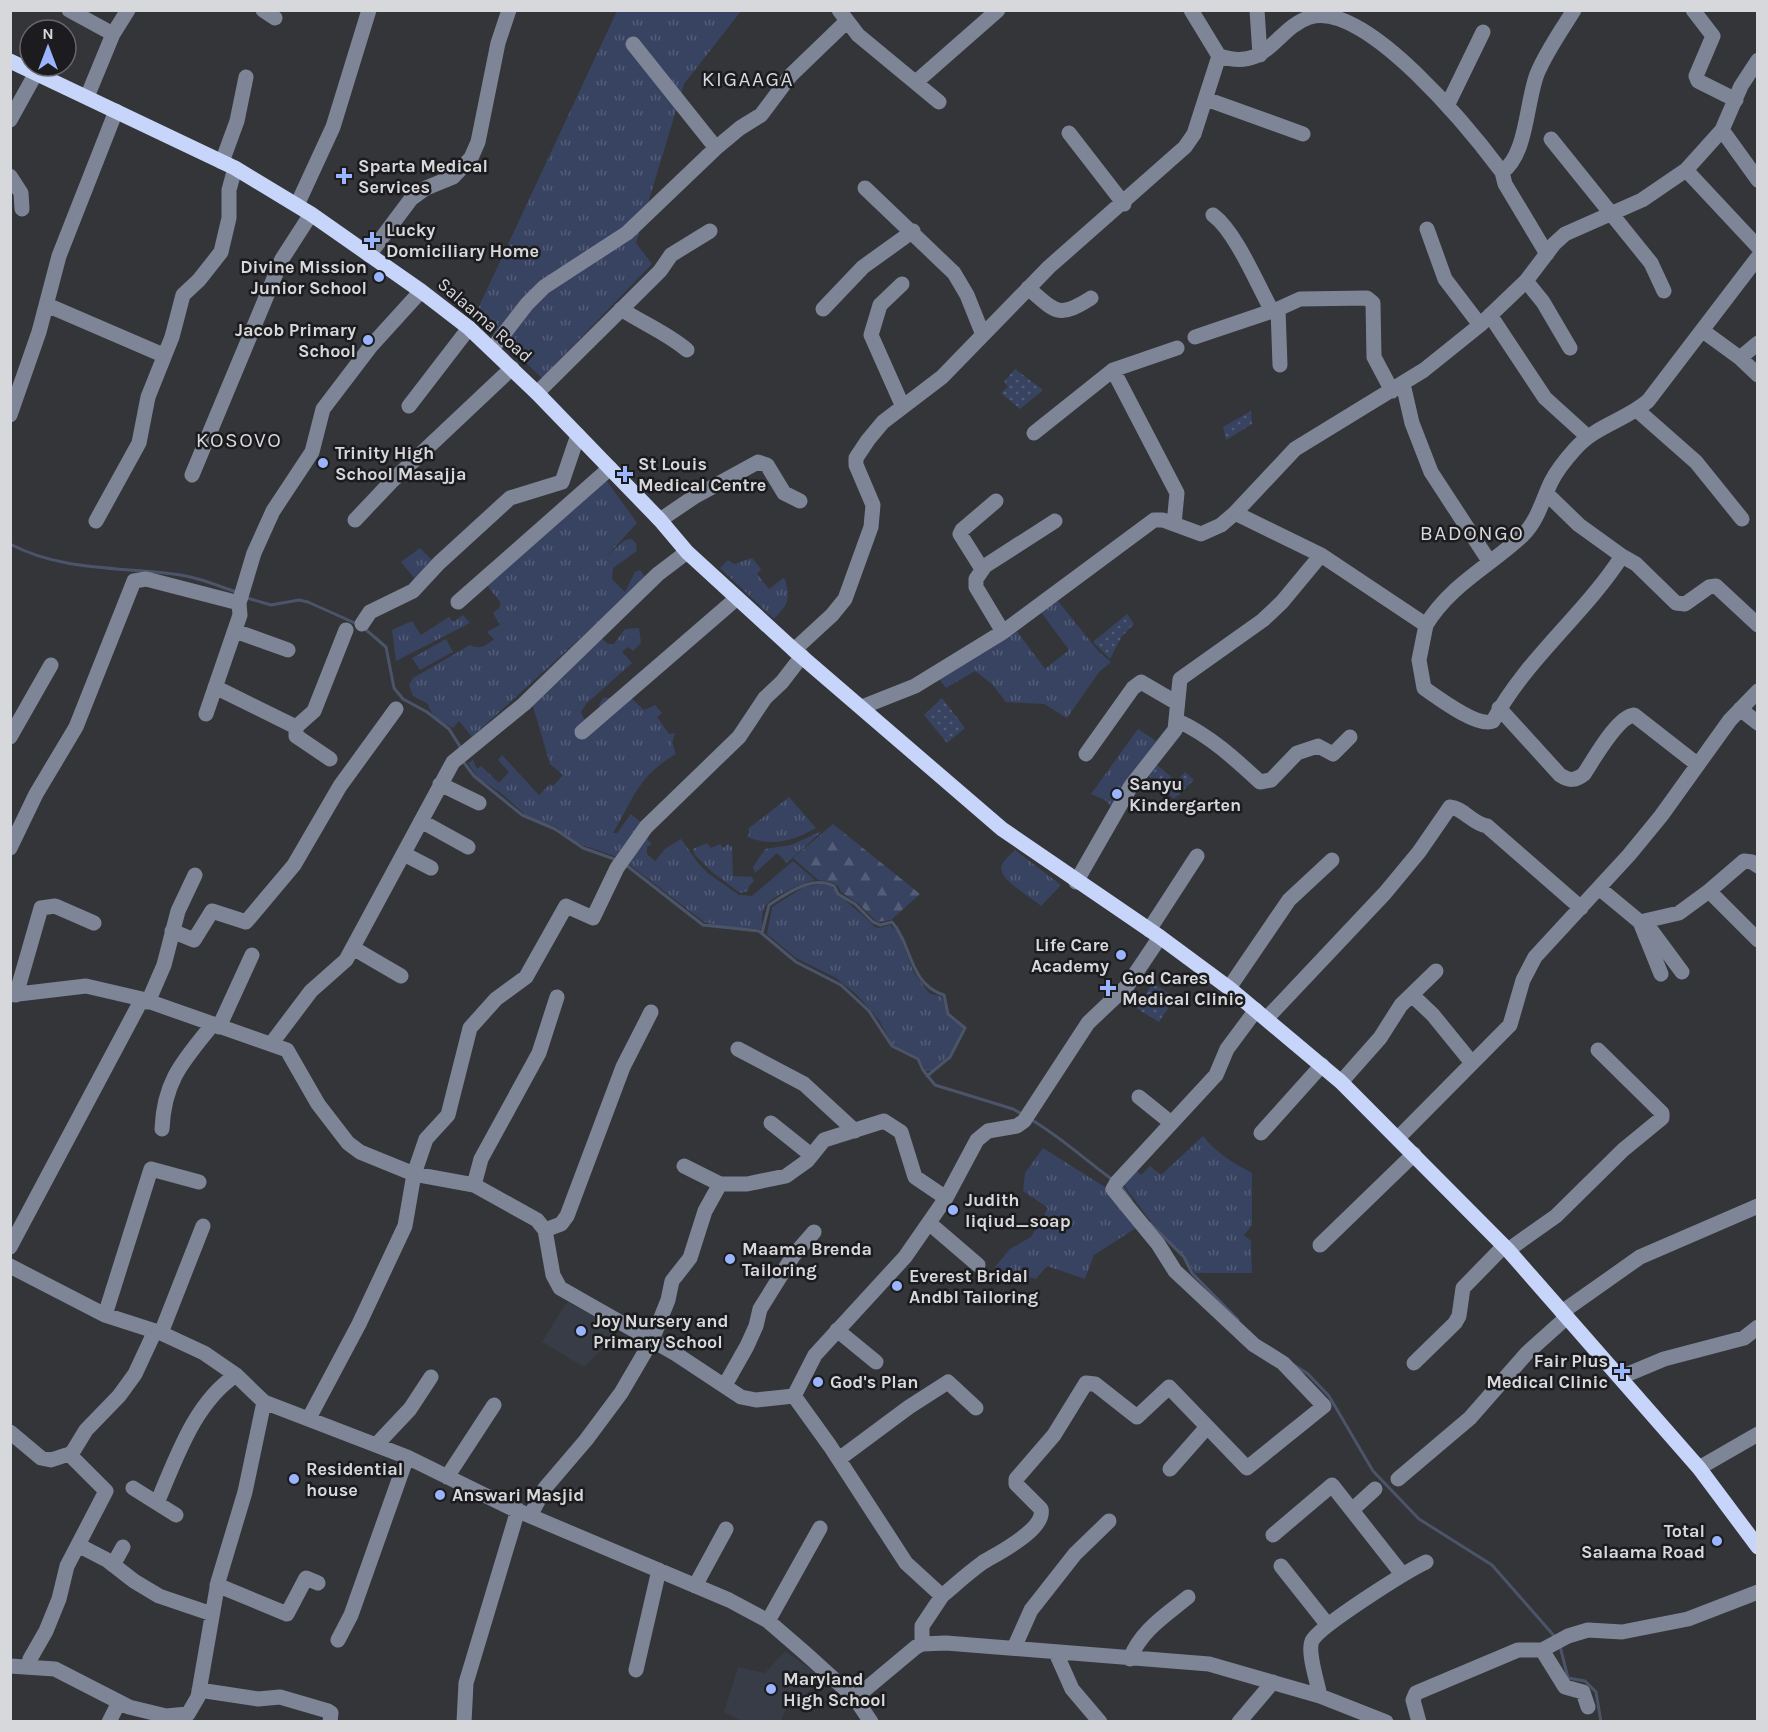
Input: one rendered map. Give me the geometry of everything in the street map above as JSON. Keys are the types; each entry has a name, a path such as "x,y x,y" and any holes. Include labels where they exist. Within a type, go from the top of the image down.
{"main road":[{"name":"Salaama Road","path":"47,78 228,165 297,205 421,291 469,328 578,435 660,520 687,552 798,653 1002,829 1076,882 1154,933 1229,988 1341,1082 1506,1248 1699,1468 1758,1547"}],"street":[{"path":"69,10 113,34"},
{"path":"87,97 113,34 128,10"},
{"path":"297,205 333,127 369,10"},
{"path":"369,255 411,199 426,188 453,177 471,158 478,142 498,43 509,10"},
{"path":"916,82 998,10"},
{"path":"1191,10 1219,56 1237,60 1260,55 1310,17 1337,16 1356,25 1394,54 1448,104 1502,172 1505,184 1547,254"},
{"path":"1257,10 1260,55"},
{"path":"1502,172 1510,164 1523,138 1528,102 1542,64 1574,10"},
{"path":"1693,10 1713,36 1696,76 1698,81 1736,100"},
{"path":"492,349 527,304 544,287 627,233 716,148 766,111 791,75 843,16 858,35 939,102"},
{"path":"1448,104 1483,32"},
{"path":"633,45 716,148"},
{"path":"309,1418 359,1324 405,1226 414,1174 426,1139 446,1120 450,1110 470,1028 496,999 526,977 566,906 593,918 621,863 654,818 740,737 765,698 782,682 798,653 845,599 874,516 870,495 856,458 883,422 942,377 1028,288 1124,204 1190,140 1219,56"},
{"path":"862,707 915,686 1003,632 1113,553 1144,525 1154,520 1174,524 1193,532 1208,533 1235,513 1295,449 1424,370 1485,320 1526,281 1565,234 1642,200 1686,170 1722,130 1744,80 1758,60"},
{"path":"96,520 139,443 148,397 172,337 183,295 199,280 221,252 229,218 228,165 246,77"},
{"path":"10,120 33,78"},
{"path":"1206,99 1303,134"},
{"path":"10,415 47,305 60,256 116,111"},
{"path":"1722,130 1758,180"},
{"path":"1069,133 1124,204"},
{"path":"1551,139 1652,263 1664,291"},
{"path":"1686,170 1758,247"},
{"path":"10,176 21,193 22,209"},
{"path":"865,188 913,231 960,283 983,335"},
{"path":"192,475 282,259 310,214"},
{"path":"1213,215 1220,221 1275,310 1280,365"},
{"path":"1427,229 1445,279 1485,320 1545,398 1588,437"},
{"path":"537,393 660,271 671,255 710,231"},
{"path":"823,309 863,267 913,231"},
{"path":"1622,556 1590,599 1526,671 1492,721 1483,722 1465,714 1424,688 1419,660 1426,625 1435,609 1454,590 1527,530 1538,514 1546,493 1560,468 1588,437 1637,410 1648,401 1758,257"},
{"path":"1526,281 1543,302 1570,348"},
{"path":"902,284 880,305 871,335 903,407"},
{"path":"1028,288 1054,311 1060,312 1071,311 1091,298"},
{"path":"206,714 240,615 241,596 254,553 273,511 316,443 323,409 371,346 421,291"},
{"path":"1195,337 1275,310 1300,299 1371,300 1374,357 1397,387 1431,472 1489,561"},
{"path":"47,305 163,355"},
{"path":"621,309 645,324 665,332 687,350"},
{"path":"409,406 469,328"},
{"path":"1703,331 1740,358 1758,375"},
{"path":"1740,358 1758,343"},
{"path":"1034,434 1095,382 1113,370 1177,348"},
{"path":"355,520 391,482 512,368"},
{"path":"1113,370 1174,486 1177,500 1174,524"},
{"path":"1637,410 1696,462 1742,519"},
{"path":"362,624 370,612 413,591 439,563 510,498 562,482 578,435"},
{"path":"660,520 686,502 758,462 767,465 784,494 800,501"},
{"path":"458,602 610,468"},
{"path":"1546,493 1579,525 1636,564 1676,603 1685,604 1709,587 1716,586 1758,625"},
{"path":"982,569 960,534 996,501"},
{"path":"1235,513 1322,555 1426,625"},
{"path":"1003,632 976,587 976,579 982,569 1055,521"},
{"path":"271,1044 297,1007 346,960 453,762 524,704 658,573 687,552"},
{"path":"1076,882 1131,786 1173,733 1178,721 1178,683 1184,674 1243,637 1263,620 1282,602 1322,555"},
{"path":"10,848 36,794 76,727 134,580 146,579 241,596"},
{"path":"582,732 737,598"},
{"path":"330,759 296,736 296,727 314,711 346,630"},
{"path":"235,631 288,651"},
{"path":"10,736 51,665"},
{"path":"1086,754 1133,688 1141,682 1177,703"},
{"path":"215,687 296,727"},
{"path":"1398,1138 1510,1025 1523,980 1531,964 1661,816 1740,709 1758,691"},
{"path":"1499,708 1568,780 1577,779 1584,774 1615,729 1630,715 1634,715 1698,765"},
{"path":"172,931 194,940 212,911 246,922 294,865 340,786 396,709"},
{"path":"1740,709 1758,723"},
{"path":"1178,721 1201,734 1260,782 1265,783 1271,780 1297,753 1318,746 1333,754 1350,737"},
{"path":"440,784 479,803"},
{"path":"922,1644 922,1626 942,1596 983,1563 1018,1544 1041,1516 1041,1509 1016,1484 1016,1479 1054,1435 1086,1383 1095,1384 1137,1417 1169,1387 1244,1467 1251,1467 1324,1406 1283,1363 1254,1345 1174,1271 1158,1244 1114,1192 1117,1182 1170,1122 1216,1075 1227,1049 1385,892 1419,852 1450,807 1456,808 1479,824 1487,826 1581,908"},
{"path":"421,821 468,847"},
{"path":"404,854 431,868"},
{"path":"794,1396 815,1355 904,1257 929,1223 946,1198 977,1140 988,1131 1017,1126 1026,1118 1088,1023 1127,986 1197,856"},
{"path":"1229,988 1289,900 1332,860"},
{"path":"1643,922 1679,914 1744,861 1758,866"},
{"path":"10,1247 164,965 172,931 195,875"},
{"path":"1599,888 1643,922 1682,972"},
{"path":"1709,891 1758,940"},
{"path":"94,923 55,906 41,908 13,995 86,986 145,1000 287,1050 293,1056 318,1104 348,1143 375,1160 414,1174 474,1185 537,1220 545,1230 553,1275 560,1288 652,1340 741,1397 756,1400 794,1396"},
{"path":"1643,922 1661,974"},
{"path":"353,948 401,976"},
{"path":"162,1129 163,1111 176,1070 216,1025 252,955"},
{"path":"1341,1082 1380,1038 1401,1005 1436,971"},
{"path":"1412,995 1433,1015 1472,1063"},
{"path":"474,1185 481,1159 539,1053 557,997"},
{"path":"545,1230 561,1224 567,1216 623,1067 651,1012"},
{"path":"738,1049 804,1084 855,1131"},
{"path":"1414,1363 1455,1323 1459,1316 1463,1288 1506,1248 1556,1216 1623,1150 1662,1118 1662,1113 1598,1050"},
{"path":"1261,1133 1322,1065"},
{"path":"1139,1097 1170,1122"},
{"path":"684,1166 720,1184 747,1184 786,1176 803,1165 824,1140 881,1121 894,1125 901,1132 915,1177 946,1198"},
{"path":"771,1123 811,1155"},
{"path":"1320,1245 1414,1154"},
{"path":"105,1315 151,1169 199,1182"},
{"path":"464,1722 466,1683 524,1513 615,1402 652,1340 668,1300 672,1281 690,1258 705,1211 720,1184"},
{"path":"1398,1479 1470,1418 1564,1315 1640,1257 1758,1206"},
{"path":"929,1223 978,1265"},
{"path":"10,1432 41,1458 51,1460 69,1454 135,1374 158,1332 203,1226"},
{"path":"725,1385 747,1346 765,1300 793,1256 814,1232"},
{"path":"10,1266 105,1315 158,1332 204,1353 236,1375 264,1402 407,1456 524,1513 695,1586 768,1622 855,1698 871,1722"},
{"path":"1621,1377 1665,1359 1723,1346 1744,1338 1758,1327"},
{"path":"837,1330 876,1362"},
{"path":"157,1503 184,1440 219,1386 236,1375"},
{"path":"377,1444 410,1409 430,1377"},
{"path":"839,1460 909,1407 948,1382 976,1407"},
{"path":"794,1396 906,1563 942,1596"},
{"path":"10,1666 64,1672 119,1702 150,1713 181,1719 194,1708 218,1585 245,1492 264,1402"},
{"path":"447,1477 494,1405"},
{"path":"1170,1469 1207,1427"},
{"path":"1699,1468 1758,1434"},
{"path":"29,1667 30,1659 46,1631 67,1566 106,1491 69,1454"},
{"path":"338,1640 351,1615 407,1456"},
{"path":"1273,1535 1332,1485 1402,1574"},
{"path":"133,1488 176,1515"},
{"path":"1352,1510 1375,1489"},
{"path":"1014,1648 1031,1610 1075,1554 1109,1521"},
{"path":"768,1622 820,1528"},
{"path":"695,1586 726,1529"},
{"path":"78,1545 159,1596 212,1614"},
{"path":"113,1565 123,1547"},
{"path":"1320,1696 1311,1646 1313,1639 1327,1624 1384,1589 1402,1574 1426,1562"},
{"path":"1281,1566 1327,1624"},
{"path":"636,1670 658,1570"},
{"path":"218,1585 287,1614 306,1578 318,1583"},
{"path":"1419,1722 1413,1700 1416,1693 1518,1650 1552,1644 1588,1630 1622,1632 1688,1619 1758,1592"},
{"path":"1130,1659 1135,1644 1157,1621 1188,1597"},
{"path":"855,1698 922,1644 946,1643 1209,1664 1320,1696 1383,1721"},
{"path":"1552,1644 1565,1687 1583,1692 1588,1707"},
{"path":"1056,1653 1072,1689 1100,1722"},
{"path":"1239,1722 1273,1682"},
{"path":"199,1690 258,1699 280,1697 297,1701 328,1710 332,1713 330,1722"},
{"path":"109,1722 119,1702"}],"shaded area":[{"name":"Joy Nursery and Primary School","path":"567,1302 617,1326 604,1347 584,1367 542,1342"},
{"name":"Maryland High School","path":"785,1651 822,1677 798,1704 789,1701 781,1721 742,1721 724,1712 738,1667 765,1673"}],"green space":[{"path":"617,11 741,11 684,84 636,243 652,264 542,378 475,315"},
{"path":"1015,369 1043,390 1020,409 1001,393 1008,387 1004,382"},
{"path":"1251,411 1252,424 1226,440 1223,427"},
{"path":"604,477 637,523 607,556 625,540 631,539 636,543 637,551 613,568 612,579 625,592 635,572 640,570 646,578 472,737 459,721 453,728 441,721 434,716 428,704 413,696 409,685 413,678 470,645 483,646 494,639 487,632 500,625 493,613 500,607 500,602 486,584"},
{"path":"420,548 437,565 415,579 401,562"},
{"path":"752,558 761,569 757,574 769,589 783,578 785,579 788,592 787,601 774,619 720,568 728,560 734,564"},
{"path":"1057,600 1099,652 1111,662 1099,672 1067,718 1044,704 1006,702 992,684 975,671 946,688 939,679 1016,630 1045,669 1069,650 1041,612"},
{"path":"1127,614 1134,624 1122,636 1110,659 1093,642"},
{"path":"463,615 470,623 396,661 392,630 412,621 421,635 449,617 453,622"},
{"path":"639,628 641,643 633,651 628,647 622,652 632,663 586,704 581,712 584,719 593,717 602,711 599,705 603,698 630,697 644,710 655,705 662,713 657,717 669,734 675,733 672,742 676,754 644,780 613,833 617,833 631,814 644,825 620,858 574,842 556,827 528,817 501,793 478,778 468,763 473,760 477,769 481,766 499,783 509,772 498,760 502,755 539,795 550,784 553,786 563,775 550,764 532,703 600,637 608,644 614,644 625,629"},
{"path":"446,639 453,652 420,670 412,658"},
{"path":"942,698 965,728 947,743 924,715"},
{"path":"1167,727 1174,729 1112,807 1105,800 1091,794 1138,729 1156,741"},
{"path":"1157,765 1176,781 1185,772 1194,780 1174,799 1148,775"},
{"path":"789,797 816,828 782,841 765,842 747,837 750,832 748,829"},
{"path":"833,824 920,894 891,920 877,922 859,904 841,892 838,886 831,882 818,880 793,858"},
{"path":"822,831 787,863 777,853 755,873 753,867 765,849 791,845"},
{"path":"645,837 652,844 647,847 647,854 655,861 665,849 681,839 709,874 739,895 752,896 793,861 815,880 803,883 770,901 763,910 762,929 726,928 704,922 625,861"},
{"path":"707,843 711,848 720,844 723,848 728,844 732,847 733,876 752,877 754,881 748,891 740,893 712,872 695,855 693,849"},
{"path":"1015,850 1061,885 1041,906 1009,882 1001,870 1003,863"},
{"path":"820,884 831,886 875,927 890,925 898,932 914,973 929,993 942,997 948,1016 963,1028 950,1054 931,1071 926,1071 919,1058 892,1044 879,1020 857,995 836,978 796,958 767,934 772,907 804,887"},
{"path":"1153,983 1175,997 1159,1022 1136,1008"},
{"path":"1203,1136 1219,1153 1252,1173 1252,1225 1244,1235 1251,1241 1252,1273 1195,1273 1186,1259 1148,1218 1123,1184 1136,1170 1141,1175 1150,1166 1161,1175"},
{"path":"1043,1148 1108,1189 1136,1228 1094,1255 1085,1279 1047,1266 1036,1279 994,1268 1010,1249 1031,1237 1048,1208 1023,1191 1025,1173"}],"waterway":[{"path":"10,544 29,553 69,564 181,575 236,592"},
{"path":"247,598 271,605 299,600 308,602 357,624"},
{"path":"365,629 386,647 394,688 403,699 427,712 449,729 461,748"},
{"path":"462,760 474,776 522,815 555,829 583,848 617,860"},
{"path":"626,865 703,925 759,931 796,962 841,985 869,1011 892,1046 918,1059 923,1070 935,1085 1013,1109 1022,1114"},
{"path":"762,933 769,905 800,887 817,883 834,886 838,894 855,904 873,922 880,925 892,922 904,942 917,973 932,989 944,995 948,1014 965,1028 950,1057 927,1076"},
{"path":"1030,1119 1062,1140 1113,1180"},
{"path":"1121,1186 1131,1200"},
{"path":"1150,1223 1184,1257 1192,1273 1238,1320"},
{"path":"1294,1365 1308,1374 1329,1396 1373,1471 1419,1519 1492,1565 1556,1638"},
{"path":"1560,1646 1568,1678 1585,1681 1596,1692 1601,1722"}],"place":[{"name":"Sparta Medical Services","path":"344,176"},
{"name":"Lucky Domiciliary Home","path":"372,240"},
{"name":"Divine Mission Junior School","path":"379,277"},
{"name":"Jacob Primary School","path":"368,340"},
{"name":"Trinity High School Masajja","path":"323,463"},
{"name":"St Louis Medical Centre","path":"625,474"},
{"name":"Sanyu Kindergarten","path":"1117,794"},
{"name":"Life Care Academy","path":"1121,955"},
{"name":"God Cares Medical Clinic","path":"1108,988"},
{"name":"Judith liqiud_soap","path":"953,1210"},
{"name":"Maama Brenda Tailoring","path":"730,1259"},
{"name":"Everest Bridal Andbl Tailoring","path":"897,1286"},
{"name":"Joy Nursery and Primary School","path":"581,1331"},
{"name":"Fair Plus Medical Clinic","path":"1622,1371"},
{"name":"God's Plan","path":"818,1382"},
{"name":"Residential house","path":"294,1479"},
{"name":"Answari Masjid","path":"440,1495"},
{"name":"Total Salaama Road","path":"1717,1541"},
{"name":"Maryland High School","path":"771,1689"}],"district":[{"name":"KIGAAGA","path":"748,79"},
{"name":"KOSOVO","path":"239,440"},
{"name":"BADONGO","path":"1472,533"}]}
